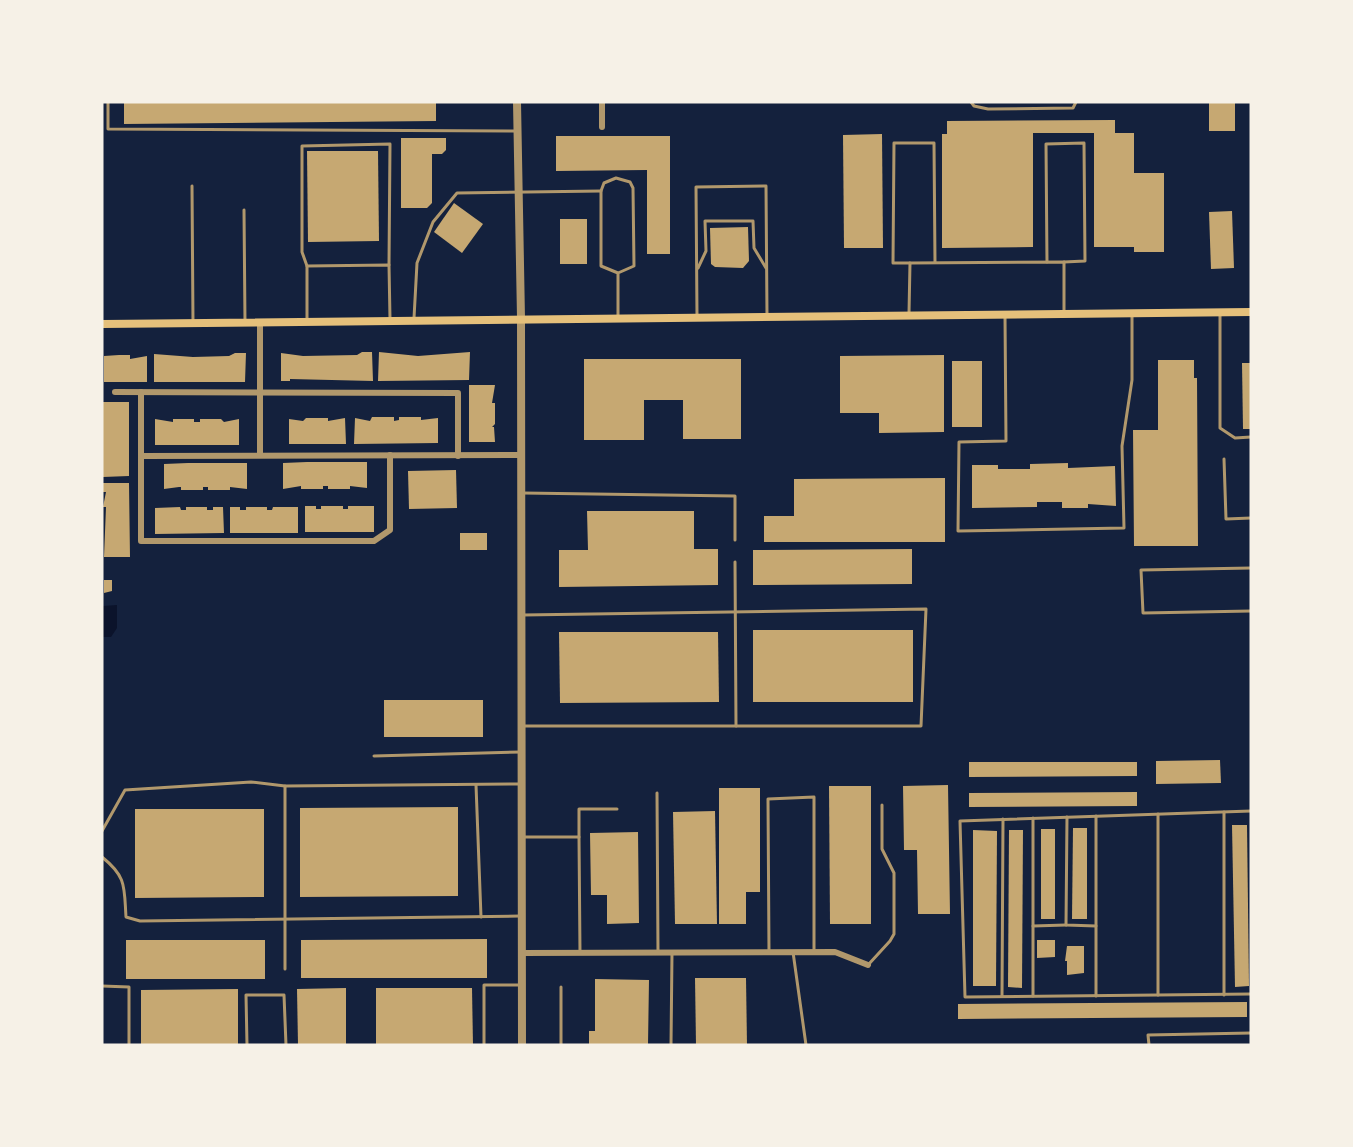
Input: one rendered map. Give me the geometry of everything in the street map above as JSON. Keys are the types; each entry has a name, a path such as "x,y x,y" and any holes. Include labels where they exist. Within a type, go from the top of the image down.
{"main road":[{"path":"102,324 1251,312"}],"street":[{"path":"517,102 521,318 519,455 523,784 522,1045"},
{"path":"602,127 603,102"},
{"path":"260,323 260,455"},
{"path":"115,392 458,393 458,456"},
{"path":"141,392 141,541 374,541 390,530 390,455"},
{"path":"141,456 519,455"},
{"path":"522,953 835,952 868,965"}],"lane":[{"path":"108,102 108,129 517,131"},
{"path":"971,102 974,106 988,109 1073,108 1076,102"},
{"path":"935,262 934,143 894,143 893,263 1064,262 1085,261 1084,143 1046,144 1047,262"},
{"path":"307,322 307,266 303,252 302,146 390,144 390,321"},
{"path":"616,178 630,182 633,189 634,266 618,273 601,266 601,191 604,183 616,178"},
{"path":"192,186 193,324"},
{"path":"698,317 696,187 766,186 767,316"},
{"path":"414,320 417,263 433,222 457,193 518,194 601,191"},
{"path":"244,210 245,323"},
{"path":"697,270 706,251 705,221 753,221 754,248 767,269"},
{"path":"1064,262 1064,314"},
{"path":"909,315 910,263"},
{"path":"307,266 389,265"},
{"path":"618,273 618,318"},
{"path":"1220,312 1220,428 1235,438 1251,437"},
{"path":"1005,314 1006,441 959,442 958,531 1124,528 1122,446 1132,380 1132,313"},
{"path":"1224,459 1226,519 1251,518"},
{"path":"520,493 735,496 735,540"},
{"path":"735,561 736,726"},
{"path":"1251,568 1141,570 1143,613 1251,611"},
{"path":"521,615 926,609 921,726 522,726"},
{"path":"374,756 522,752"},
{"path":"102,831 125,790 251,782 285,786 523,784"},
{"path":"476,785 481,917"},
{"path":"285,786 285,969"},
{"path":"657,793 658,952"},
{"path":"769,952 768,799 814,797 814,952"},
{"path":"868,965 894,934 894,873 882,849 882,806"},
{"path":"580,953 579,809 617,809"},
{"path":"1251,811 960,821 965,997 1251,994"},
{"path":"1224,812 1224,995"},
{"path":"1158,814 1158,995"},
{"path":"1096,816 1096,996"},
{"path":"1066,925 1068,817"},
{"path":"1033,818 1033,996"},
{"path":"1002,996 1003,819"},
{"path":"521,837 579,837"},
{"path":"102,858 118,870 123,879 126,916 140,921 522,916"},
{"path":"1033,926 1096,926"},
{"path":"671,1045 672,952"},
{"path":"793,952 806,1045"},
{"path":"484,1045 484,985 522,985"},
{"path":"102,986 129,987 129,1045"},
{"path":"561,987 561,1045"},
{"path":"247,1045 246,995 284,995 286,1045"},
{"path":"1149,1045 1148,1035 1251,1033"}],"water":[{"path":"117,605 117,628 111,637 103,637 103,606"}],"building":[{"path":"124,102 436,102 436,121 124,124"},
{"path":"1209,102 1235,102 1235,131 1209,131"},
{"path":"1115,120 1115,133 1134,133 1134,173 1164,173 1164,252 1134,252 1134,247 1094,247 1094,133 1033,133 1033,247 942,248 942,134 947,134 947,121"},
{"path":"882,134 883,248 844,248 843,135"},
{"path":"556,136 670,136 670,254 647,254 647,170 556,171"},
{"path":"401,138 446,138 446,150 442,154 432,154 432,203 427,208 401,208"},
{"path":"307,151 378,151 379,241 308,242"},
{"path":"454,203 483,224 462,253 434,232"},
{"path":"1232,211 1234,268 1211,269 1209,212"},
{"path":"560,219 587,219 587,264 560,264"},
{"path":"748,227 749,261 743,268 715,267 711,264 710,228"},
{"path":"362,352 372,352 373,381 290,379 290,381 281,381 281,353 303,356 357,355"},
{"path":"379,352 418,356 470,352 469,380 378,381"},
{"path":"235,353 246,353 245,382 154,382 154,354 193,357 229,356"},
{"path":"130,355 130,359 147,356 147,382 104,382 104,356"},
{"path":"944,355 944,432 879,433 879,413 840,413 840,356"},
{"path":"584,359 741,359 741,439 683,439 683,400 644,400 644,440 584,440"},
{"path":"1158,360 1194,360 1194,378 1197,378 1198,546 1134,546 1133,430 1158,430"},
{"path":"952,361 982,361 982,427 952,427"},
{"path":"1242,363 1251,363 1251,429 1243,429"},
{"path":"469,385 495,385 492,403 495,403 495,424 492,427 494,427 495,442 469,442"},
{"path":"103,402 129,402 129,476 103,477"},
{"path":"372,417 394,417 394,421 399,420 399,417 421,417 421,420 438,418 438,443 354,444 355,418 370,421"},
{"path":"306,418 328,418 328,421 345,418 346,444 289,444 289,419 303,421"},
{"path":"155,419 173,422 173,419 194,419 194,422 200,422 200,419 221,419 224,422 239,419 239,445 155,445"},
{"path":"367,462 367,488 350,486 350,489 328,489 328,486 323,486 323,489 301,489 301,486 283,489 283,463"},
{"path":"247,463 247,489 230,487 230,490 208,490 208,487 203,487 203,490 181,490 179,487 164,489 164,464"},
{"path":"1068,463 1068,468 1115,466 1116,506 1088,504 1088,508 1062,508 1062,502 1037,502 1037,507 972,508 972,465 998,465 998,469 1030,469 1030,464"},
{"path":"456,470 457,508 409,509 408,471"},
{"path":"945,478 945,542 764,542 764,516 794,516 794,479"},
{"path":"103,483 129,483 130,557 104,557 106,507 103,507 106,492 103,492"},
{"path":"305,506 316,506 316,509 321,509 321,506 343,506 343,509 348,509 348,506 374,506 374,532 305,532"},
{"path":"180,507 181,510 186,510 186,507 207,507 207,510 213,510 213,507 223,507 224,533 155,534 155,508"},
{"path":"230,507 240,507 240,510 246,510 246,507 267,507 267,510 272,510 273,507 298,507 298,533 230,533"},
{"path":"587,511 694,511 694,549 718,549 718,585 559,587 559,550 588,550"},
{"path":"460,533 487,533 487,550 460,550"},
{"path":"912,549 912,584 753,585 753,550"},
{"path":"104,580 112,580 112,591 104,593"},
{"path":"753,630 913,630 913,702 753,702"},
{"path":"559,632 718,632 719,702 560,703"},
{"path":"384,700 483,700 483,737 384,737"},
{"path":"1220,760 1221,783 1156,784 1156,761"},
{"path":"969,762 1137,762 1137,776 969,777"},
{"path":"948,785 950,914 918,914 917,850 904,850 903,786"},
{"path":"829,786 871,786 871,924 830,924"},
{"path":"719,788 760,788 760,892 746,892 746,924 719,924"},
{"path":"1137,792 1137,806 969,807 969,793"},
{"path":"458,807 458,896 300,897 300,808"},
{"path":"135,809 264,809 264,897 135,898"},
{"path":"715,811 717,924 675,924 673,812"},
{"path":"1232,825 1247,825 1249,986 1235,987"},
{"path":"1073,828 1087,828 1087,919 1072,919"},
{"path":"1041,829 1055,829 1055,919 1041,919"},
{"path":"973,830 997,831 996,986 973,986"},
{"path":"1009,830 1023,830 1022,988 1008,987"},
{"path":"638,832 639,923 607,924 607,895 591,895 590,833"},
{"path":"487,939 487,978 301,978 301,940"},
{"path":"126,940 265,940 265,979 126,979"},
{"path":"1037,940 1055,940 1055,957 1037,958"},
{"path":"1067,946 1084,946 1084,973 1067,975 1067,961 1065,961"},
{"path":"695,978 746,978 747,1045 696,1045"},
{"path":"595,979 649,980 648,1045 589,1045 589,1031 595,1031"},
{"path":"346,988 346,1045 298,1045 297,989"},
{"path":"376,988 472,988 473,1045 376,1045"},
{"path":"238,989 238,1045 141,1045 141,990"},
{"path":"1247,1002 1247,1017 958,1019 958,1004"}]}
